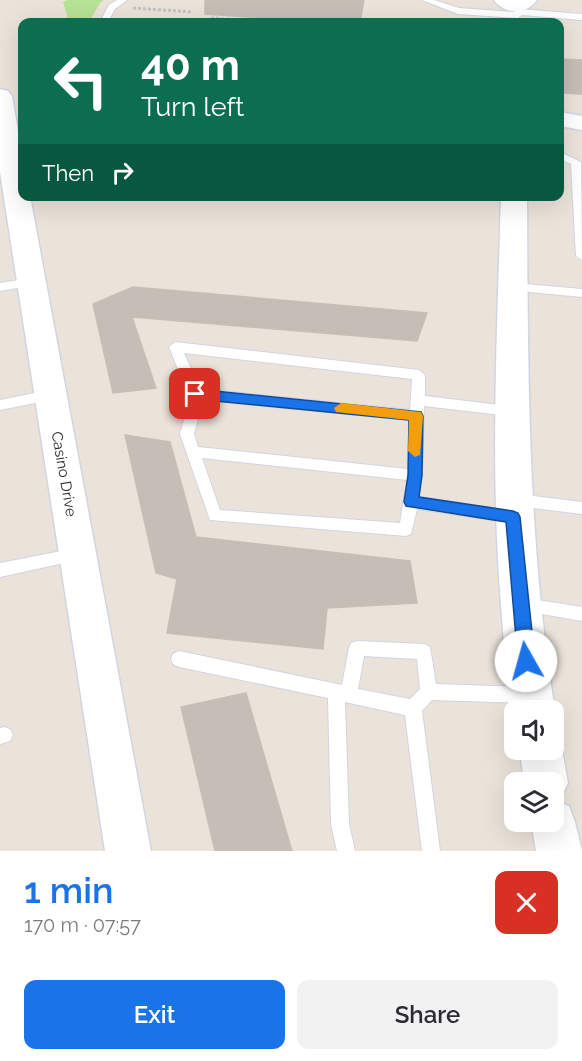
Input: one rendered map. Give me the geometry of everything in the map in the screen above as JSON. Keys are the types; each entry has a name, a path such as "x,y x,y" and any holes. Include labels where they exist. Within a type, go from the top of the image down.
{"street":[{"name":"Casino Drive","path":"0,96 16,285 50,395 128,851"},
{"path":"564,120 582,123"},
{"path":"514,201 512,508 519,604 532,700"},
{"path":"555,832 559,851"}],"lane":[{"path":"106,18 114,6 123,0"},
{"path":"426,0 458,11 582,9"},
{"path":"517,9 582,17"},
{"path":"564,157 576,162 582,256"},
{"path":"513,287 582,293"},
{"path":"175,347 419,375 415,475 406,530 214,516 187,434 197,399 195,394 175,347"},
{"path":"195,394 416,416"},
{"path":"0,405 50,395"},
{"path":"418,400 512,411"},
{"path":"193,452 415,475"},
{"path":"411,502 512,508 582,508"},
{"path":"0,570 77,554"},
{"path":"519,604 582,614"},
{"path":"346,851 340,824 343,694 357,648 424,652 429,692"},
{"path":"178,660 413,708"},
{"path":"429,692 504,700"},
{"path":"413,708 429,692"},
{"path":"413,708 431,851"}],"path":[{"path":"114,6 193,12"},
{"path":"210,18 211,16 230,18"}],"green space":[{"path":"67,0 104,0 91,18 68,18 63,2"}],"building":[{"path":"205,0 364,0 361,18 262,18 205,14"},
{"path":"564,59 582,60 582,94 564,93"},
{"path":"133,287 427,313 417,341 132,317 156,388 113,393 93,304"},
{"path":"125,435 170,442 196,537 410,561 417,603 327,608 323,649 167,633 177,579 156,573"},
{"path":"246,693 292,851 215,851 181,707"}],"slow traffic":[{"path":"341,408 416,416 415,451"}],"route":[{"path":"195,394 416,416 415,475 411,502 513,517 519,604 526,661"}]}
